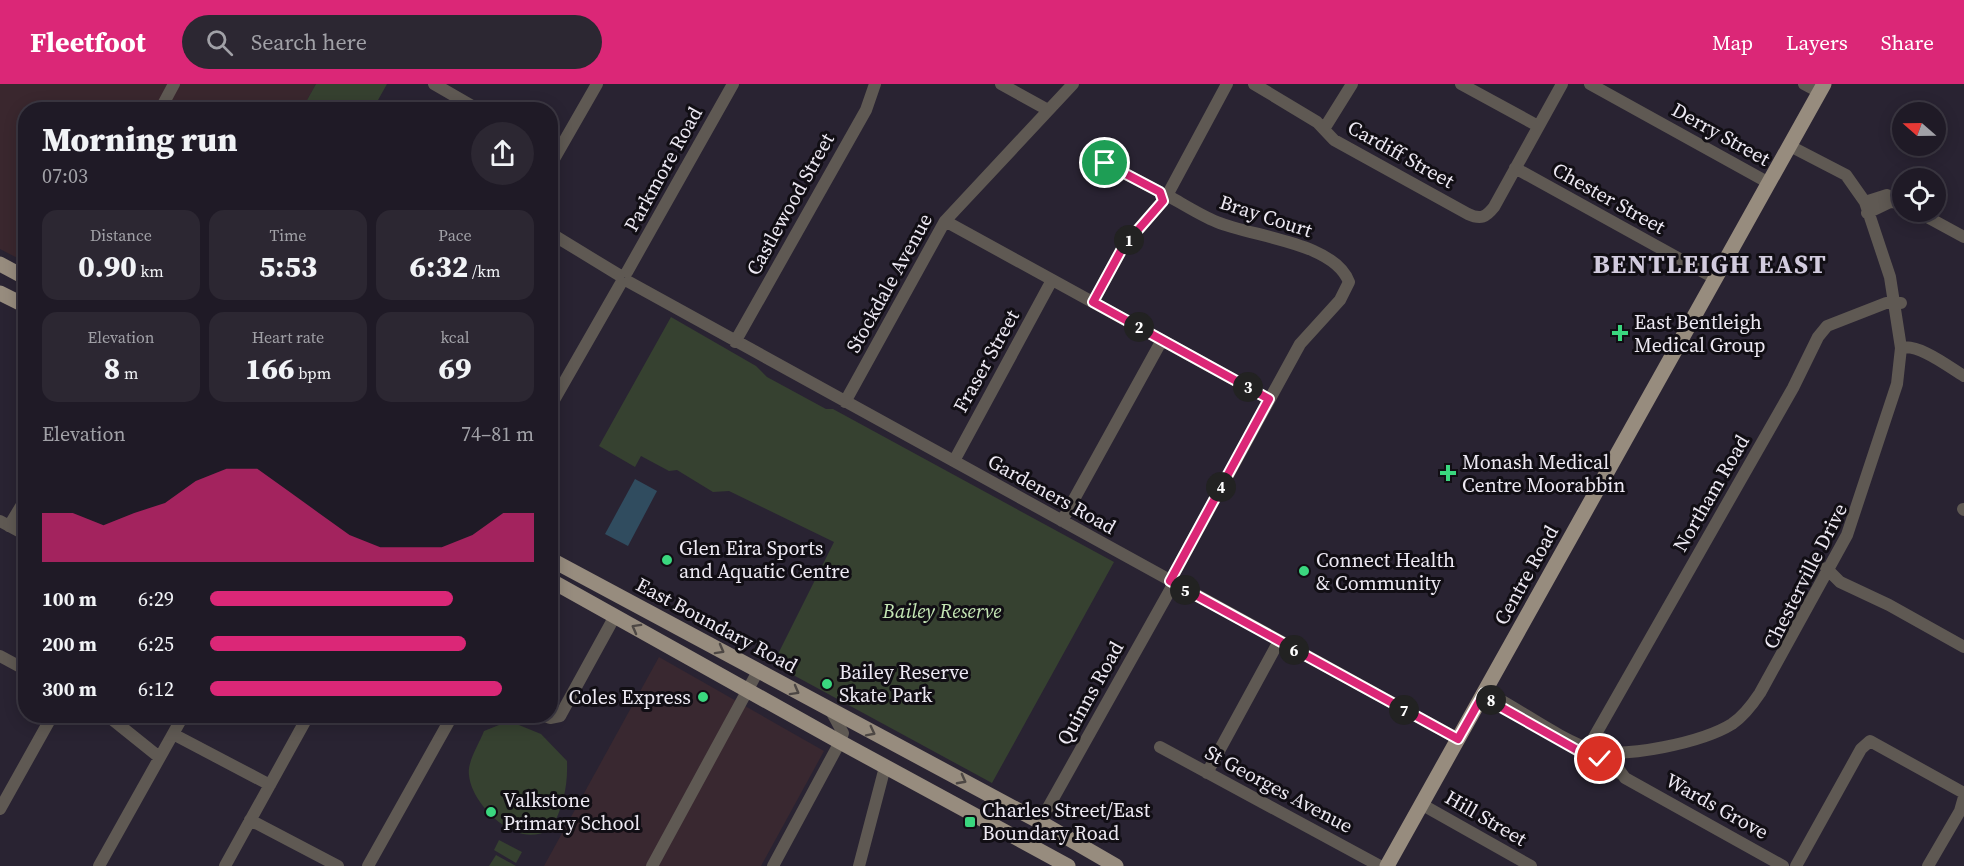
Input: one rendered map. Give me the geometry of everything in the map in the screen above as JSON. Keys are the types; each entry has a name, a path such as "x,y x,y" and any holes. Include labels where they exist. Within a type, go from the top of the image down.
{"main road":[{"name":"Centre Road","path":"1387,866 1822,88"},
{"path":"3,266 18,269"},
{"path":"3,266 18,274"},
{"path":"0,293 18,302"},
{"name":"East Boundary Road","path":"558,563 1040,822 1116,866"},
{"name":"East Boundary Road","path":"558,584 1068,866"}],"street":[{"path":"164,102 174,84"},
{"path":"434,84 465,102"},
{"path":"558,145 597,84"},
{"name":"Parkmore Road","path":"558,393 734,84"},
{"name":"Castlewood Street","path":"735,342 866,110 874,84"},
{"path":"1001,84 1048,110"},
{"name":"Stockdale Avenue","path":"845,402 945,221 1073,84"},
{"path":"1093,302 1123,247 1166,195 1227,84"},
{"name":"Cardiff Street","path":"1254,84 1317,122 1334,140 1478,218 1490,212 1515,168"},
{"path":"1324,129 1352,84"},
{"path":"1461,84 1538,126"},
{"path":"1515,168 1562,84"},
{"name":"Derry Street","path":"1590,84 1769,183"},
{"path":"1804,84 1822,88"},
{"name":"Chesterville Drive","path":"1588,751 1619,757 1699,737 1722,729 1743,715 1760,693 1860,515 1905,376 1905,349 1897,304 1893,259 1869,208 1846,175 1790,146"},
{"name":"Bray Court","path":"1105,163 1217,222 1304,247 1326,258 1346,274"},
{"name":"Chester Street","path":"1515,168 1716,279"},
{"path":"1869,208 1887,195 1892,198"},
{"path":"945,221 1269,399"},
{"path":"1938,222 1963,235"},
{"name":"Gardeners Road","path":"558,237 735,342 1458,739"},
{"name":"Quinns Road","path":"1040,822 1300,344 1347,290 1349,282 1346,274"},
{"name":"Fraser Street","path":"954,461 1052,280"},
{"name":"Northam Road","path":"1588,751 1798,380 1821,333 1837,320 1897,304"},
{"path":"1062,521 1162,340"},
{"path":"1905,349 1930,357 1964,376"},
{"path":"5,524 18,508"},
{"path":"1830,571 1964,647"},
{"path":"558,716 615,616"},
{"path":"1207,773 1279,641"},
{"path":"0,656 18,666"},
{"path":"652,866 758,671"},
{"path":"1484,693 1492,702 1588,751"},
{"path":"773,866 840,742 843,733 831,711"},
{"path":"0,809 48,723"},
{"path":"117,723 159,757"},
{"path":"99,866 179,723"},
{"path":"225,866 304,723"},
{"path":"368,866 448,723"},
{"path":"173,734 270,785"},
{"path":"1796,866 1862,749 1870,741 1964,795 1960,811 1928,866"},
{"name":"St Georges Avenue","path":"1160,747 1380,866"},
{"name":"Wards Grove","path":"1588,751 1606,769 1620,773 1783,866"},
{"path":"1619,757 1620,773"},
{"path":"1619,757 1631,780"},
{"path":"859,866 885,767"},
{"name":"Hill Street","path":"1422,804 1531,866"},
{"path":"250,820 338,866"}],"shaded area":[{"path":"0,84 316,84 306,102 18,102 18,258 0,249"},
{"path":"659,657 824,751 761,866 544,866"}],"green space":[{"path":"316,84 387,84 377,102 306,102"},
{"name":"Bailey Reserve","path":"671,317 756,366 767,377 826,409 833,409 1114,562 992,783 773,664 834,542 729,491 713,492 677,470 669,471 641,456 635,467 599,446"},
{"path":"504,723 514,723 541,734 567,761 566,788 562,805 551,830 534,835 514,831 496,819 481,803 471,784 469,770 484,731"},
{"path":"499,840 522,852 516,863 494,850"},
{"path":"496,855 516,866 489,866"}],"water":[{"path":"635,479 657,491 628,546 605,534"}],"place":[{"name":"East Bentleigh Medical Group","path":"1620,333"},
{"name":"Monash Medical Centre Moorabbin","path":"1448,473"},
{"name":"Glen Eira Sports and Aquatic Centre","path":"667,560"},
{"name":"Connect Health & Community","path":"1304,571"},
{"name":"Bailey Reserve Skate Park","path":"827,684"},
{"name":"Coles Express","path":"703,697"},
{"name":"Valkstone Primary School","path":"491,812"},
{"name":"Charles Street/East Boundary Road","path":"970,822"}],"district":[{"name":"BENTLEIGH EAST","path":"1710,264"}],"route":[{"path":"1105,163 1160,192 1163,201 1123,247 1093,302 1269,399 1170,581 1458,739 1484,693 1492,702 1577,750 1600,759"}]}
